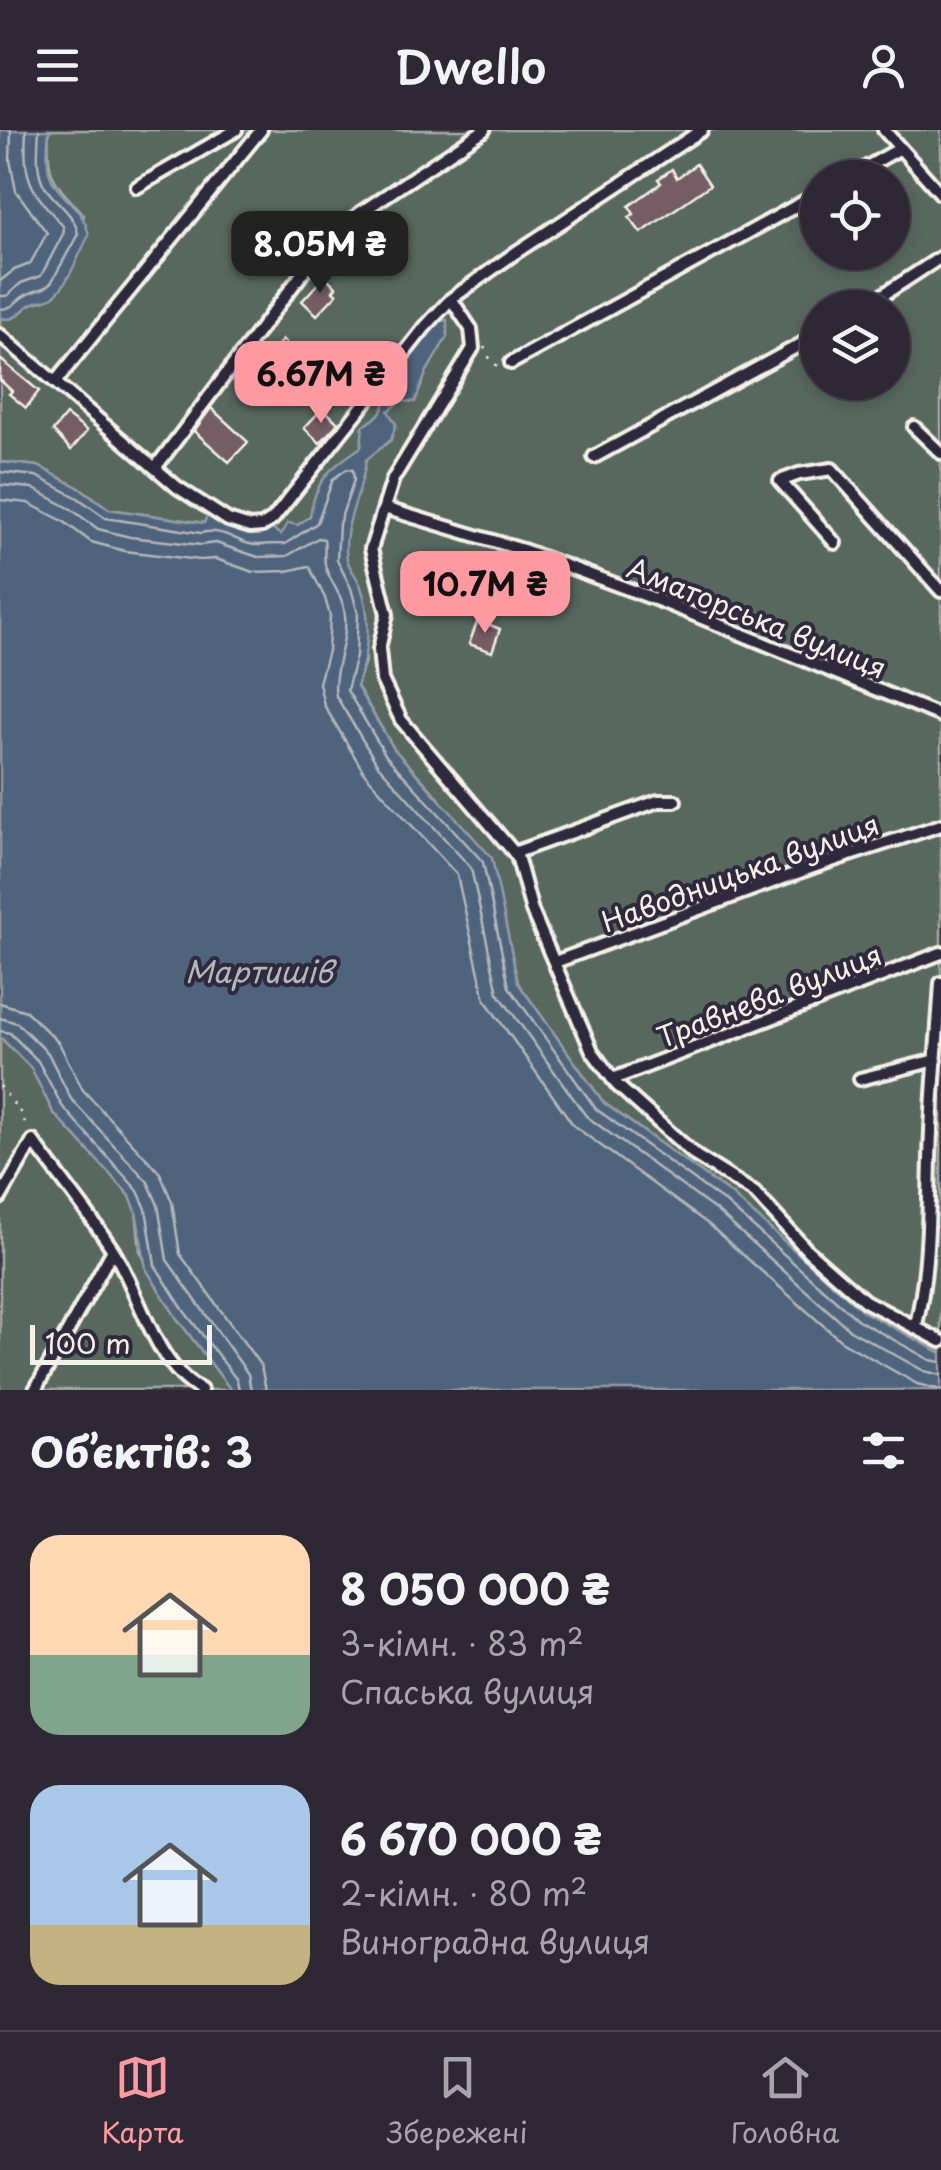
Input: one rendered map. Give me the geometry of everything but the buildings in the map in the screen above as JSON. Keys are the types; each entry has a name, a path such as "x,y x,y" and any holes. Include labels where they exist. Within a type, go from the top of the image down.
{"street":[{"path":"138,187 236,130"},
{"path":"56,381 261,130"},
{"path":"155,468 320,250 360,213 484,130"},
{"path":"0,335 177,487 228,520 262,526 272,519 451,299 702,130"},
{"path":"884,130 941,194"},
{"path":"880,160 900,149"},
{"path":"511,363 800,204"},
{"path":"891,290 941,256"},
{"path":"451,299 470,330 473,344 393,479 371,549 387,614 379,649 382,680 401,720 514,853 532,912 592,1050 613,1079 696,1156 755,1193 808,1251 865,1301 941,1340"},
{"path":"594,457 800,345"},
{"path":"914,427 941,453"},
{"path":"835,544 780,481 832,469 941,591"},
{"name":"Аматорська вулиця","path":"384,508 523,550 628,589 941,716"},
{"path":"514,853 658,801 675,801"},
{"name":"Наводницька вулиця","path":"556,962 812,867 941,825"},
{"name":"Травнева вулиця","path":"613,1079 941,953"},
{"path":"916,1324 923,1296 932,1191 931,1133 941,983"},
{"path":"860,1080 936,1060"},
{"path":"0,1198 33,1140 113,1250 162,1352 185,1386 201,1390"},
{"path":"932,1191 941,1179"},
{"path":"35,1390 113,1250"}],"path":[{"path":"473,344 485,348 499,368 511,363"},
{"path":"0,1086 22,1115 33,1140"}],"green space":[{"path":"49,130 941,130 941,1353 864,1312 732,1195 604,1103 518,983 505,928 439,798 394,749 357,686 366,658 281,536 273,529 258,535 220,520 204,523 109,509 38,466 0,462 0,318 15,317 31,304 56,293 84,215 65,194 51,169"},
{"path":"0,1037 31,1068 53,1112 130,1196 136,1211 140,1251 176,1317 231,1390 0,1390"}],"water":[{"path":"0,130 49,130 50,174 82,216 89,235 57,293 9,319 0,318"},
{"name":"Мартишів","path":"447,320 447,337 415,402 401,401 388,411 396,424 391,440 366,460 347,534 347,559 365,599 368,624 357,687 394,749 492,858 518,983 604,1103 732,1195 864,1312 941,1353 941,1390 231,1390 176,1317 146,1269 130,1196 53,1112 31,1068 0,1037 0,462 38,466 109,509 204,523 208,514 215,515 258,535 272,529 281,535 288,523 298,525 310,516 321,483 333,468 361,447 363,426 382,409 401,367 435,322"}]}
